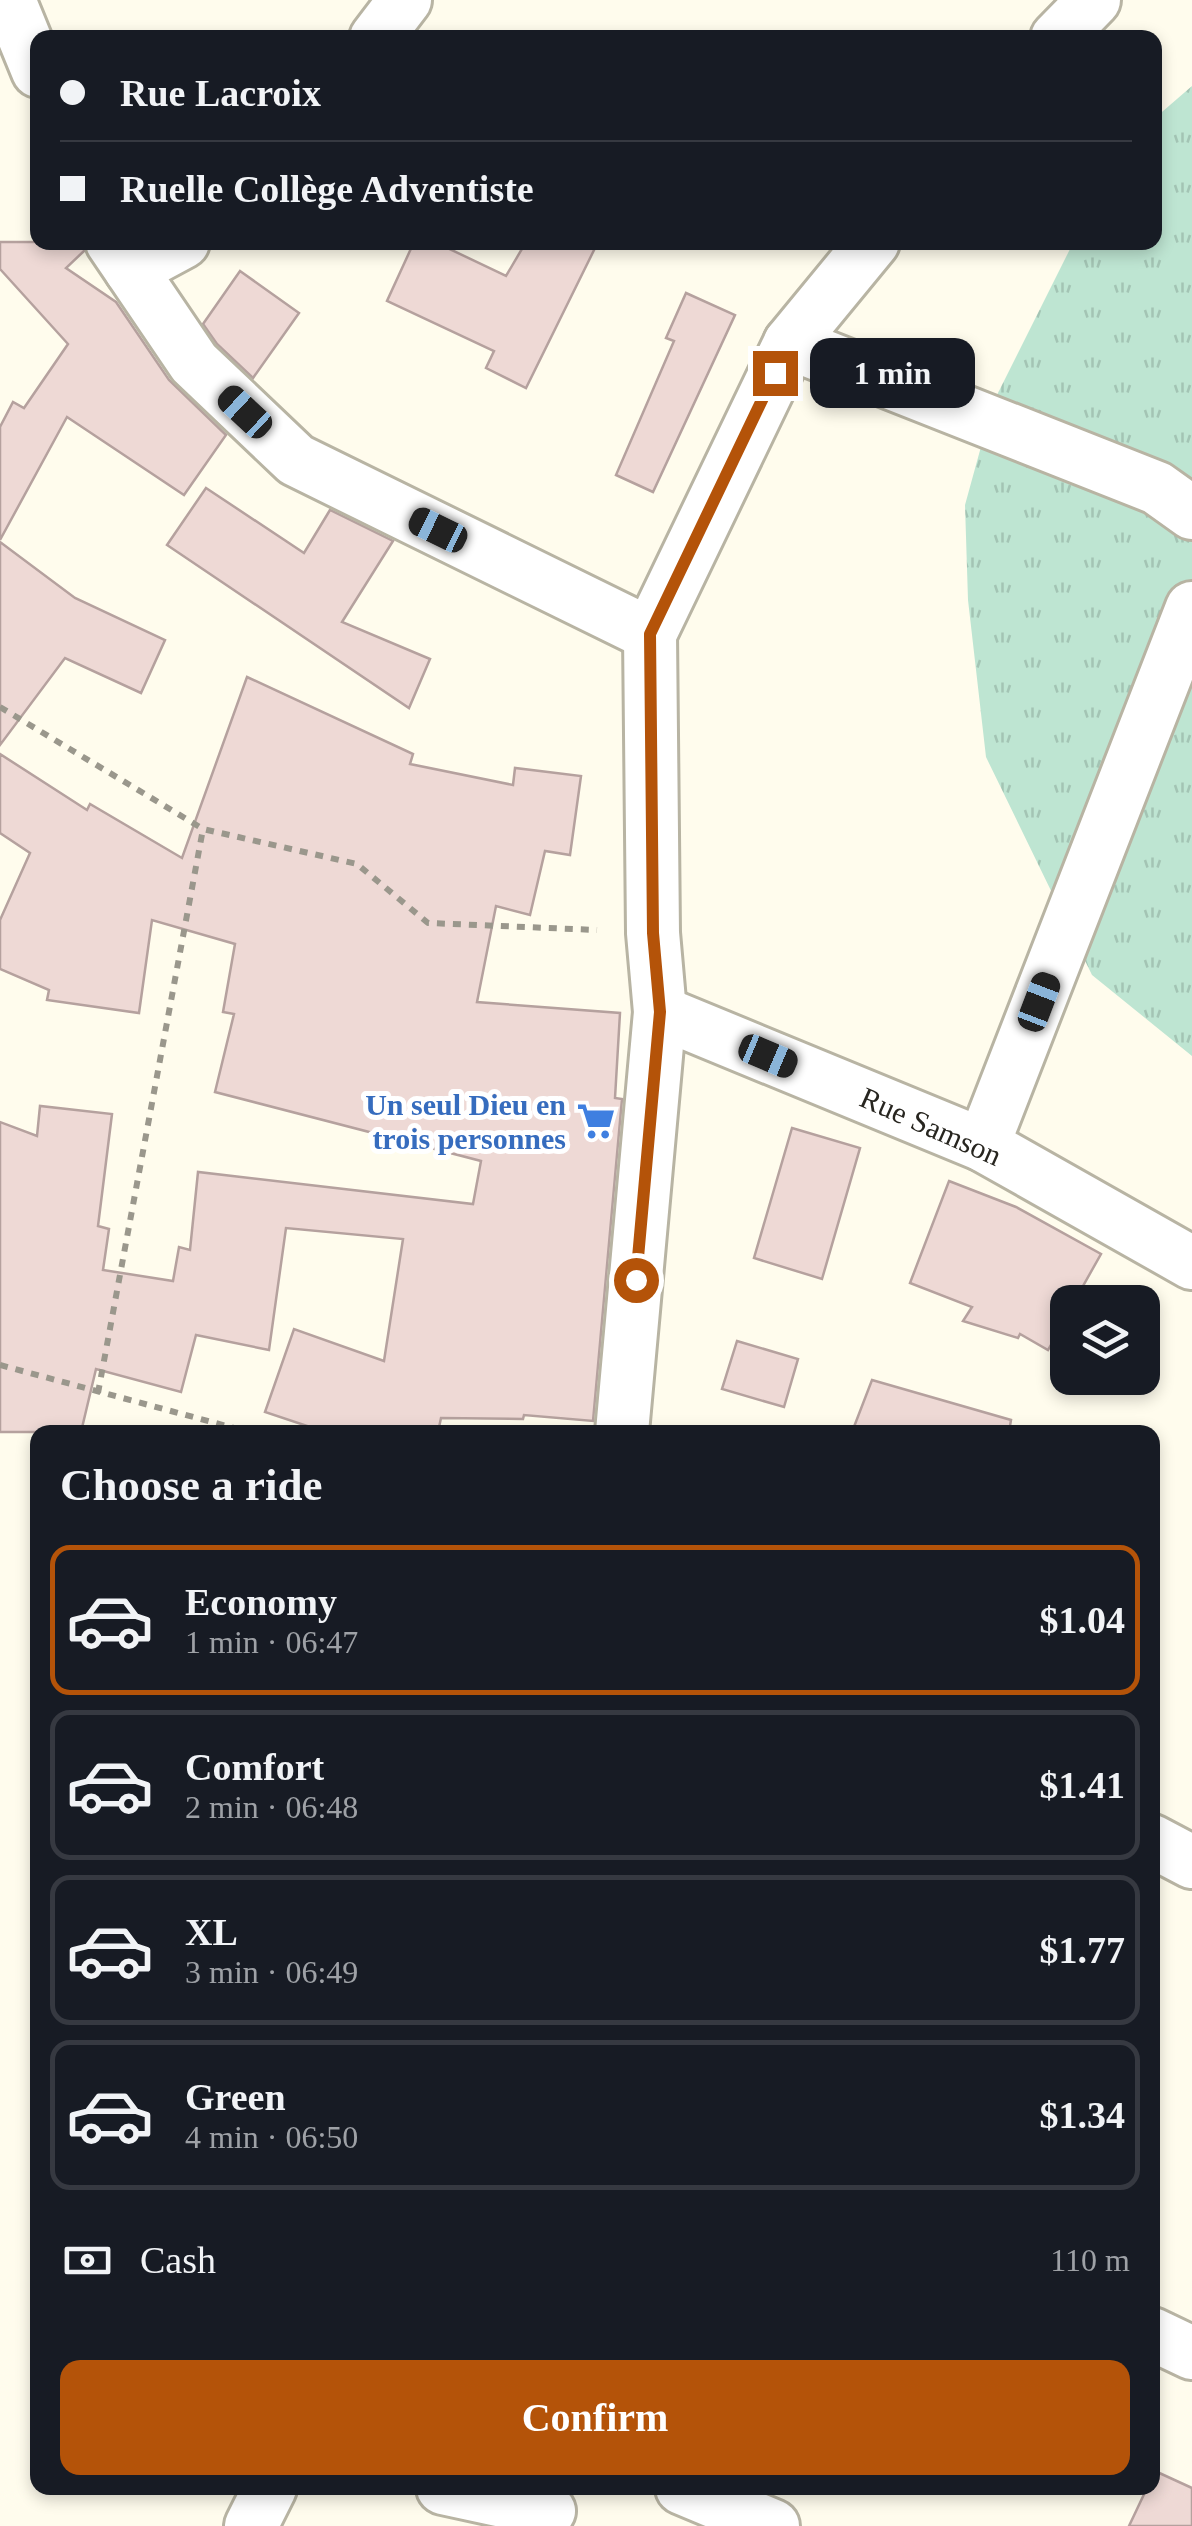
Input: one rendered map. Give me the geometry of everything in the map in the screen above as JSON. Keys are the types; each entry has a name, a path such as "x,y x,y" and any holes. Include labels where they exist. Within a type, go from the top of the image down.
{"street":[{"path":"9,0 30,51"},
{"path":"382,30 404,0"},
{"path":"1064,30 1094,0"},
{"path":"148,250 122,256 194,363 296,460 650,634"},
{"path":"623,1425 660,1012 653,933 650,634 790,343 866,250"},
{"path":"790,343 1157,488 1192,513"},
{"path":"983,1145 1192,608"},
{"name":"Rue Samson","path":"660,1012 983,1145 1192,1263"},
{"path":"1160,1845 1192,1862"},
{"path":"1160,2338 1192,2353"},
{"path":"251,2526 266,2495"},
{"path":"480,2495 549,2508"},
{"path":"699,2495 774,2526"}],"path":[{"path":"0,707 202,829 357,864 428,923 653,933"},
{"path":"98,1394 202,829"},
{"path":"0,1365 222,1425"}],"green space":[{"path":"1192,86 1192,1056 1092,975 986,757 968,600 965,505 993,403 1070,250 1162,250 1162,112"}],"building":[{"path":"0,242 30,242 30,250 84,250 66,268 116,302 169,380 226,435 184,495 67,417 0,540 0,427 13,402 24,408 68,344 0,269"},
{"path":"410,250 452,250 506,276 521,250 594,250 526,388 486,368 494,351 387,301"},
{"path":"240,271 299,313 253,378 217,344 203,324"},
{"path":"686,293 735,315 653,492 616,475 674,341 666,338"},
{"path":"206,488 304,553 330,510 393,541 342,622 430,659 409,708 167,545"},
{"path":"0,542 75,598 165,640 141,693 65,658 0,745"},
{"path":"247,677 413,754 410,764 513,785 515,768 581,776 570,855 545,851 530,915 496,906 477,1002 620,1013 615,1098 622,1099 593,1421 524,1415 523,1419 441,1418 440,1425 304,1425 265,1412 294,1329 384,1361 403,1239 286,1228 269,1350 196,1335 181,1392 96,1369 83,1425 30,1425 30,1432 0,1432 0,1122 37,1136 40,1106 112,1114 98,1226 109,1229 103,1270 173,1281 179,1247 190,1250 198,1172 473,1204 481,1161 215,1092 234,1014 223,1012 235,944 152,920 139,1013 47,1000 49,990 0,969 0,920 30,853 0,833 0,754 87,810 90,804 182,858"},
{"path":"792,1128 860,1148 822,1279 754,1258"},
{"path":"949,1181 1016,1207 1101,1254 1084,1285 1050,1285 1048,1350 1020,1334 1018,1338 963,1321 972,1307 910,1283"},
{"path":"737,1341 798,1359 784,1407 722,1389"},
{"path":"872,1380 1011,1420 1010,1425 855,1425"},
{"path":"1160,2473 1192,2488 1192,2526 1129,2526 1144,2495 1160,2495"}],"place":[{"name":"Un seul Dieu en trois personnes","path":"596,1121"}],"route":[{"path":"636,1280 660,1012 653,933 650,634 775,373"}]}
